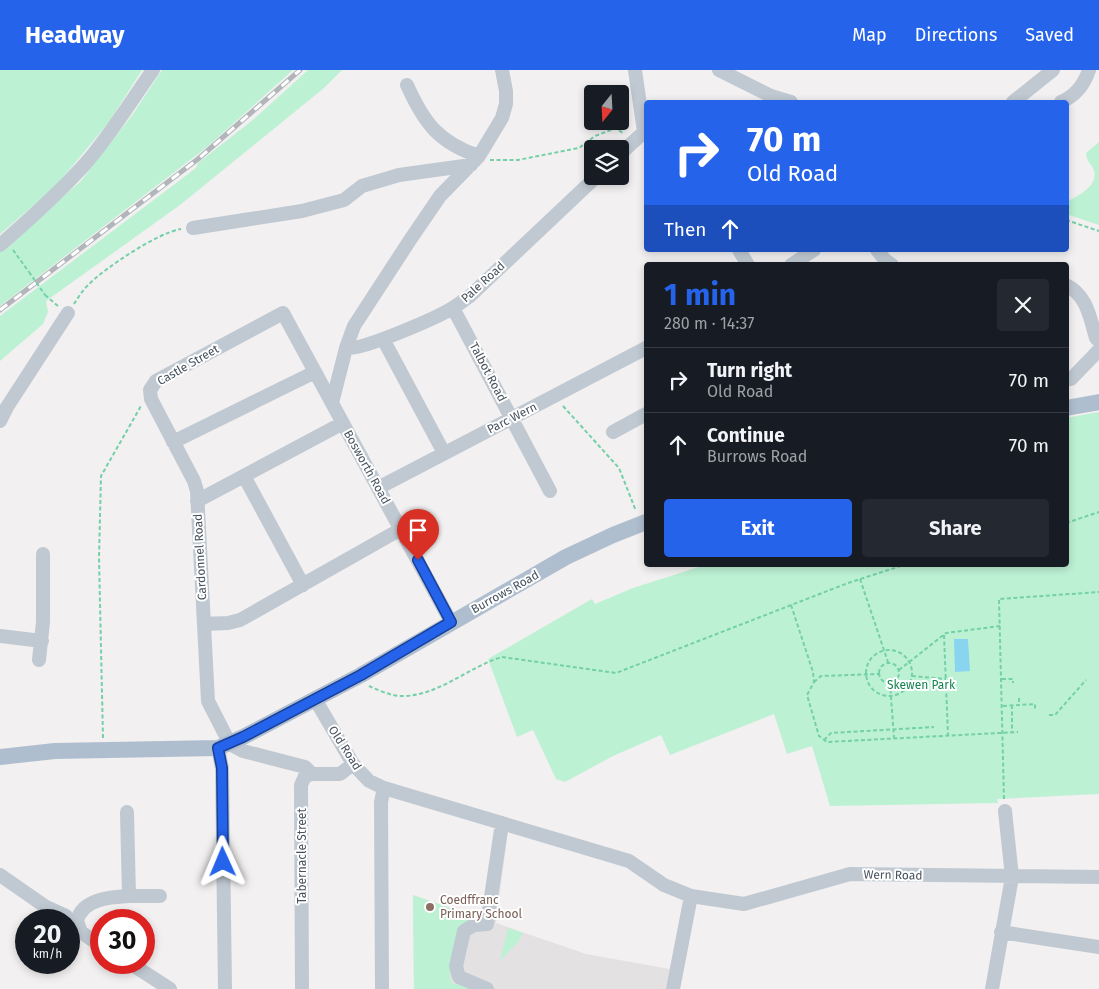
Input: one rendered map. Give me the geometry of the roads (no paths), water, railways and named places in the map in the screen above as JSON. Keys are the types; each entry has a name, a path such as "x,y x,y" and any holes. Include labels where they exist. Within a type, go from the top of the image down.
{"main road":[{"path":"1069,407 1099,402"},
{"name":"Burrows Road","path":"315,699 361,675 566,558 643,523"},
{"path":"0,757 55,751 224,746 315,699"}],"street":[{"path":"3,242 53,197 86,163 119,120 153,70"},
{"path":"332,403 346,348 354,326 440,196 475,161 502,118 506,92 502,70"},
{"path":"629,146 641,136 635,70"},
{"path":"718,70 771,96 784,100"},
{"path":"1020,100 1053,70"},
{"path":"1064,100 1078,91 1089,70"},
{"path":"406,85 416,106 436,133 475,161"},
{"path":"193,228 319,208 344,200 362,186 400,175 475,161"},
{"name":"Pale Road","path":"346,348 352,349 383,339 453,308 470,296 587,185"},
{"path":"795,262 811,252"},
{"path":"879,252 888,262"},
{"path":"1069,287 1078,293 1084,302 1096,338 1099,341"},
{"name":"Talbot Road","path":"453,308 550,491"},
{"name":"Bosworth Road","path":"283,312 451,622"},
{"name":"Castle Street","path":"197,501 194,481 151,399 150,390 156,381 283,312"},
{"path":"0,421 7,407 68,313"},
{"path":"383,339 444,453"},
{"name":"Parc Wern","path":"378,488 644,349"},
{"path":"1069,379 1099,350"},
{"path":"174,442 315,372"},
{"path":"613,432 644,415"},
{"name":"Cardonnel Road","path":"224,989 222,768 224,746 208,701 197,501 343,423"},
{"path":"244,476 304,585"},
{"path":"204,624 228,623 240,620 401,530"},
{"path":"39,660 43,622 43,554"},
{"path":"0,636 42,640"},
{"name":"Old Road","path":"315,699 353,764 369,781 384,788 629,861 664,884 691,896"},
{"path":"224,746 305,767 312,774 340,774 353,764"},
{"name":"Tabernacle Street","path":"302,989 302,785 305,776 312,774"},
{"path":"382,989 381,802 384,788"},
{"path":"992,989 1012,877 1005,811"},
{"path":"127,812 129,896"},
{"path":"486,989 459,977 456,966 464,931 474,925 487,924 502,823"},
{"name":"Wern Road","path":"691,896 744,904 850,874 1099,877"},
{"path":"0,875 50,909"},
{"path":"90,939 78,927 76,921 81,910 93,902 105,898 160,896"},
{"path":"673,989 691,896"},
{"path":"1001,932 1099,947"},
{"path":"147,974 170,989"}],"water":[{"path":"954,639 968,639 970,671 955,672"}],"railway":[{"path":"0,310 198,159 300,70"}],"place":[{"name":"Coedffranc Primary School","path":"430,907"}],"park label":[{"name":"Skewen Park","path":"921,685"}]}
